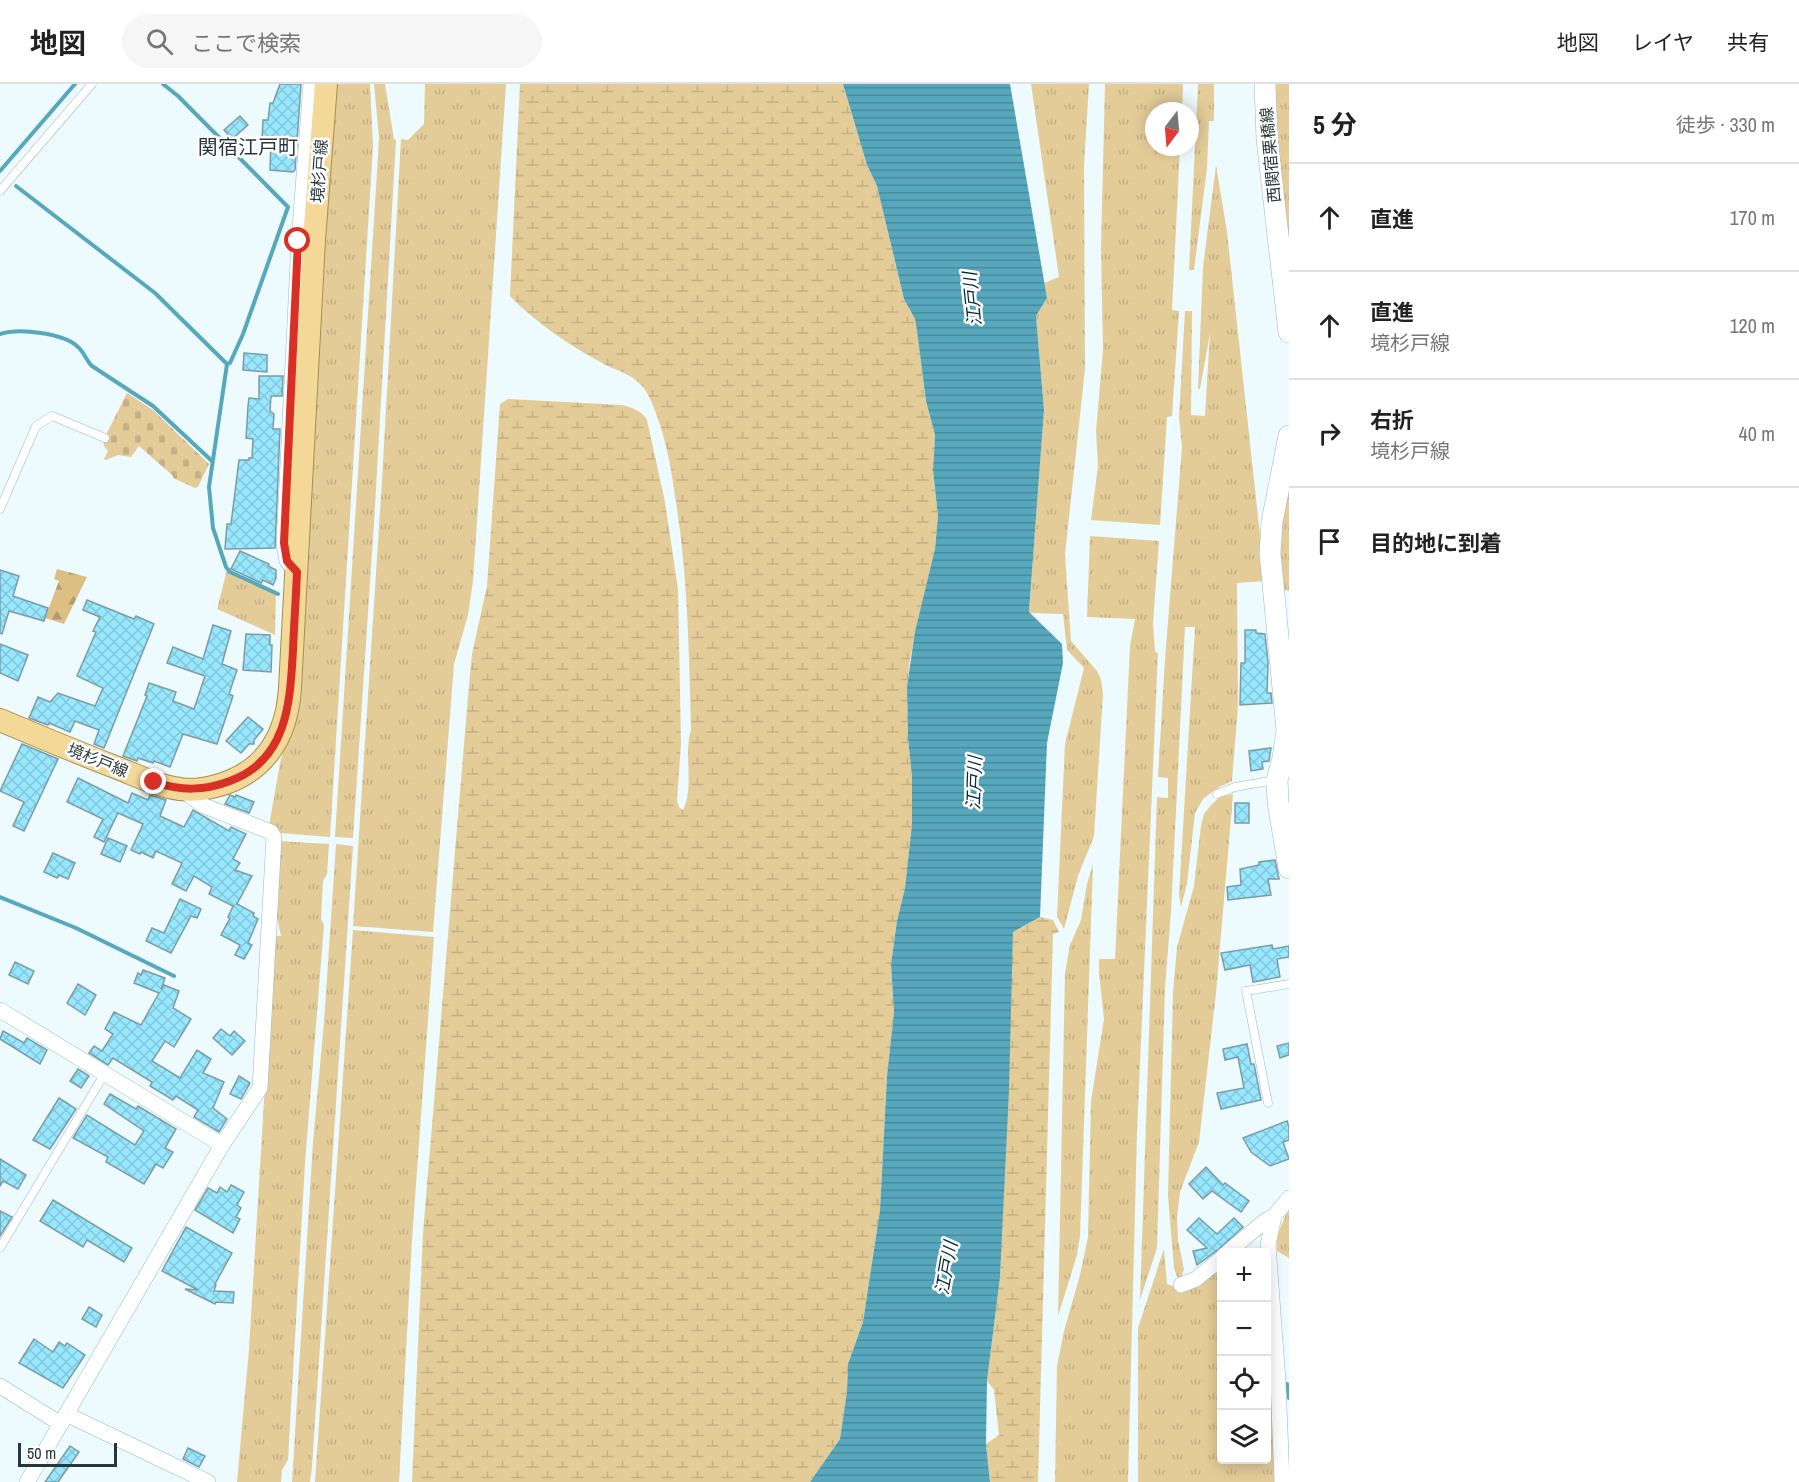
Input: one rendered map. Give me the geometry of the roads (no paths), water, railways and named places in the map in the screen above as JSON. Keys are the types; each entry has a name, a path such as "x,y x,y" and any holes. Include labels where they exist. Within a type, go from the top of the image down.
{"main road":[{"name":"境杉戸線","path":"0,720 154,782 183,790 211,787 236,779 264,759 278,738 289,705 314,240 326,84"},
{"name":"西関宿栗橋線","path":"1265,84 1267,139 1289,332"},
{"path":"1289,436 1272,522 1270,553 1288,730 1278,802 1289,868"}],"street":[{"path":"297,572 287,561 284,543 298,241 311,84"},
{"path":"27,1482 222,1145 260,1088 274,837 271,832 202,805 183,790"},
{"path":"0,1010 222,1145"},
{"path":"1233,1248 1274,1216 1289,1198"},
{"path":"1274,1216 1269,1235 1268,1254 1278,1381 1282,1482"},
{"path":"1181,1285 1196,1279 1217,1261"},
{"path":"0,1386 64,1419 208,1482"}],"lane":[{"path":"0,191 92,84"},
{"path":"0,509 36,426 52,417 105,438"},
{"path":"1216,794 1281,775"},
{"path":"1268,1103 1246,992 1289,984"},
{"path":"0,1248 105,1073"}],"water":[{"name":"江戸川","path":"843,84 1010,84 1047,298 1036,316 1044,410 1029,612 1062,644 1063,663 1047,743 1040,917 1013,932 1009,1090 1000,1277 987,1381 986,1444 990,1482 810,1482 840,1439 847,1391 848,1364 863,1322 880,1210 887,1076 894,1012 891,964 897,921 905,888 912,824 907,686 915,632 935,549 938,516 933,470 935,435 926,401 915,319 904,299 877,186 867,165"}],"waterway":[{"path":"0,171 75,84"},
{"path":"163,84 178,96 288,207 243,334 230,363 227,364"},
{"path":"16,186 155,293 227,364 209,487 213,528 226,567 230,572 278,594"},
{"path":"0,334 8,332 41,333 71,342 80,349 92,366 153,406 212,461"},
{"path":"0,897 76,928 174,976"},
{"path":"1287,1384 1289,1398"}],"district":[{"name":"関宿江戸町","path":"248,146"}]}
